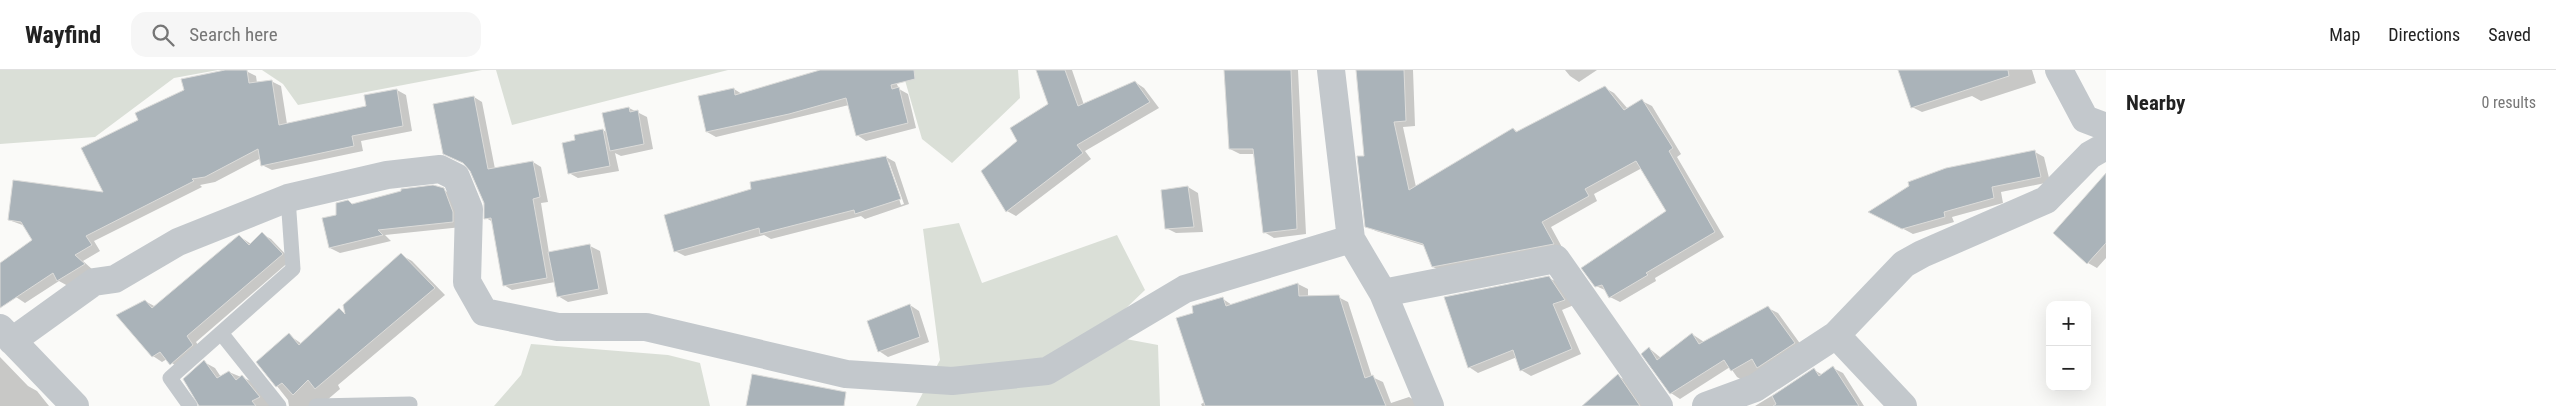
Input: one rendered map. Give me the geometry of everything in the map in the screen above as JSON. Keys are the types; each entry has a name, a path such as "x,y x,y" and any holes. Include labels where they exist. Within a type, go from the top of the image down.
{"street":[{"path":"1331,70 1351,239 1382,293 1430,406"},
{"path":"2059,70 2085,119 2106,127"},
{"path":"1706,406 1755,388 1836,335 1904,264 1922,254 2046,200 2090,155 2106,146"},
{"path":"74,406 6,334 94,282 115,279 178,242 288,198 387,175 440,168 456,177 469,209 467,282 484,312 558,327 646,327 846,374 952,381 1047,371 1185,289 1351,239"},
{"path":"1382,293 1556,259 1658,406"},
{"path":"1836,335 1903,406"}],"lane":[{"path":"190,406 170,378 293,269 288,198"},
{"path":"221,333 280,406"},
{"path":"316,406 410,404"}],"shaded area":[{"path":"0,70 218,70 174,78 95,137 0,144"},
{"path":"262,70 482,70 298,105 283,84"},
{"path":"496,70 728,70 512,125"},
{"path":"902,70 1018,70 1020,98 952,163 922,139"},
{"path":"959,223 982,283 1117,235 1145,290 1099,334 1158,345 1160,406 916,406 940,360 923,229"},
{"path":"531,344 668,355 700,363 710,406 494,406 521,375"}],"building":[{"path":"225,70 247,70 249,83 272,80 279,125 366,106 364,95 397,89 403,126 352,136 354,146 261,166 258,149 205,177 192,179 194,181 86,236 92,245 75,255 85,264 57,281 53,273 0,308 0,263 32,240 21,222 8,220 13,180 103,192 81,148 138,120 135,113 184,90 181,79"},
{"path":"820,70 914,70 915,79 891,85 892,89 899,87 908,123 856,136 846,98 789,114 706,132 698,96 734,88 735,95"},
{"path":"1036,70 1065,70 1078,106 1135,81 1150,102 1077,145 1083,153 1006,212 981,171 1017,141 1010,128 1048,104"},
{"path":"1224,70 1291,70 1297,229 1263,233 1253,149 1229,149"},
{"path":"1356,70 1404,70 1406,121 1394,122 1409,190 1513,128 1516,132 1605,86 1624,110 1642,99 1673,148 1669,151 1715,232 1646,273 1648,275 1609,298 1602,285 1595,287 1581,268 1666,211 1636,161 1585,189 1589,196 1542,222 1554,244 1432,267 1423,244 1365,227 1357,156 1364,156"},
{"path":"1898,70 2008,70 2009,76 1911,108"},
{"path":"474,96 488,169 533,161 540,197 533,199 547,278 503,286 491,218 484,219 484,203 470,171 463,163 443,154 433,104"},
{"path":"629,107 630,112 638,110 644,144 610,151 602,113"},
{"path":"603,129 610,166 568,174 562,143 575,140 574,135"},
{"path":"2035,150 2041,177 1992,187 1994,198 1944,212 1945,217 1902,229 1868,212 1909,186 1908,182 1946,168"},
{"path":"886,156 901,199 855,214 854,210 760,234 759,228 674,252 664,215 751,189 750,182"},
{"path":"2106,173 2106,243 2087,264 2053,233"},
{"path":"433,185 444,188 453,212 453,222 378,230 383,235 329,248 322,218 336,215 336,203 348,200 352,204 401,191 401,189"},
{"path":"1188,186 1194,227 1165,229 1161,190"},
{"path":"262,232 283,254 187,336 193,345 170,365 160,352 152,357 116,315 145,300 152,308 239,235 249,245"},
{"path":"590,244 599,289 557,297 548,252"},
{"path":"401,253 435,288 315,389 308,380 293,395 282,383 276,387 256,362 289,333 299,345 339,308 345,314 343,305"},
{"path":"1549,276 1565,300 1553,304 1572,349 1520,371 1513,350 1468,368 1444,297"},
{"path":"1298,283 1299,296 1339,295 1365,378 1373,375 1386,406 1205,406 1176,318 1193,313 1192,306 1223,297 1226,306"},
{"path":"910,304 920,337 878,352 867,321"},
{"path":"1768,306 1795,343 1757,368 1752,359 1731,371 1724,360 1670,394 1641,354 1649,347 1657,360 1692,333 1699,344"},
{"path":"204,360 217,378 229,371 236,380 242,375 260,397 252,401 256,406 199,406 183,379"},
{"path":"1833,366 1859,406 1773,406 1776,404 1772,396 1814,368 1819,376"},
{"path":"752,374 846,392 844,406 746,406"},
{"path":"1618,374 1640,406 1582,406"}]}
